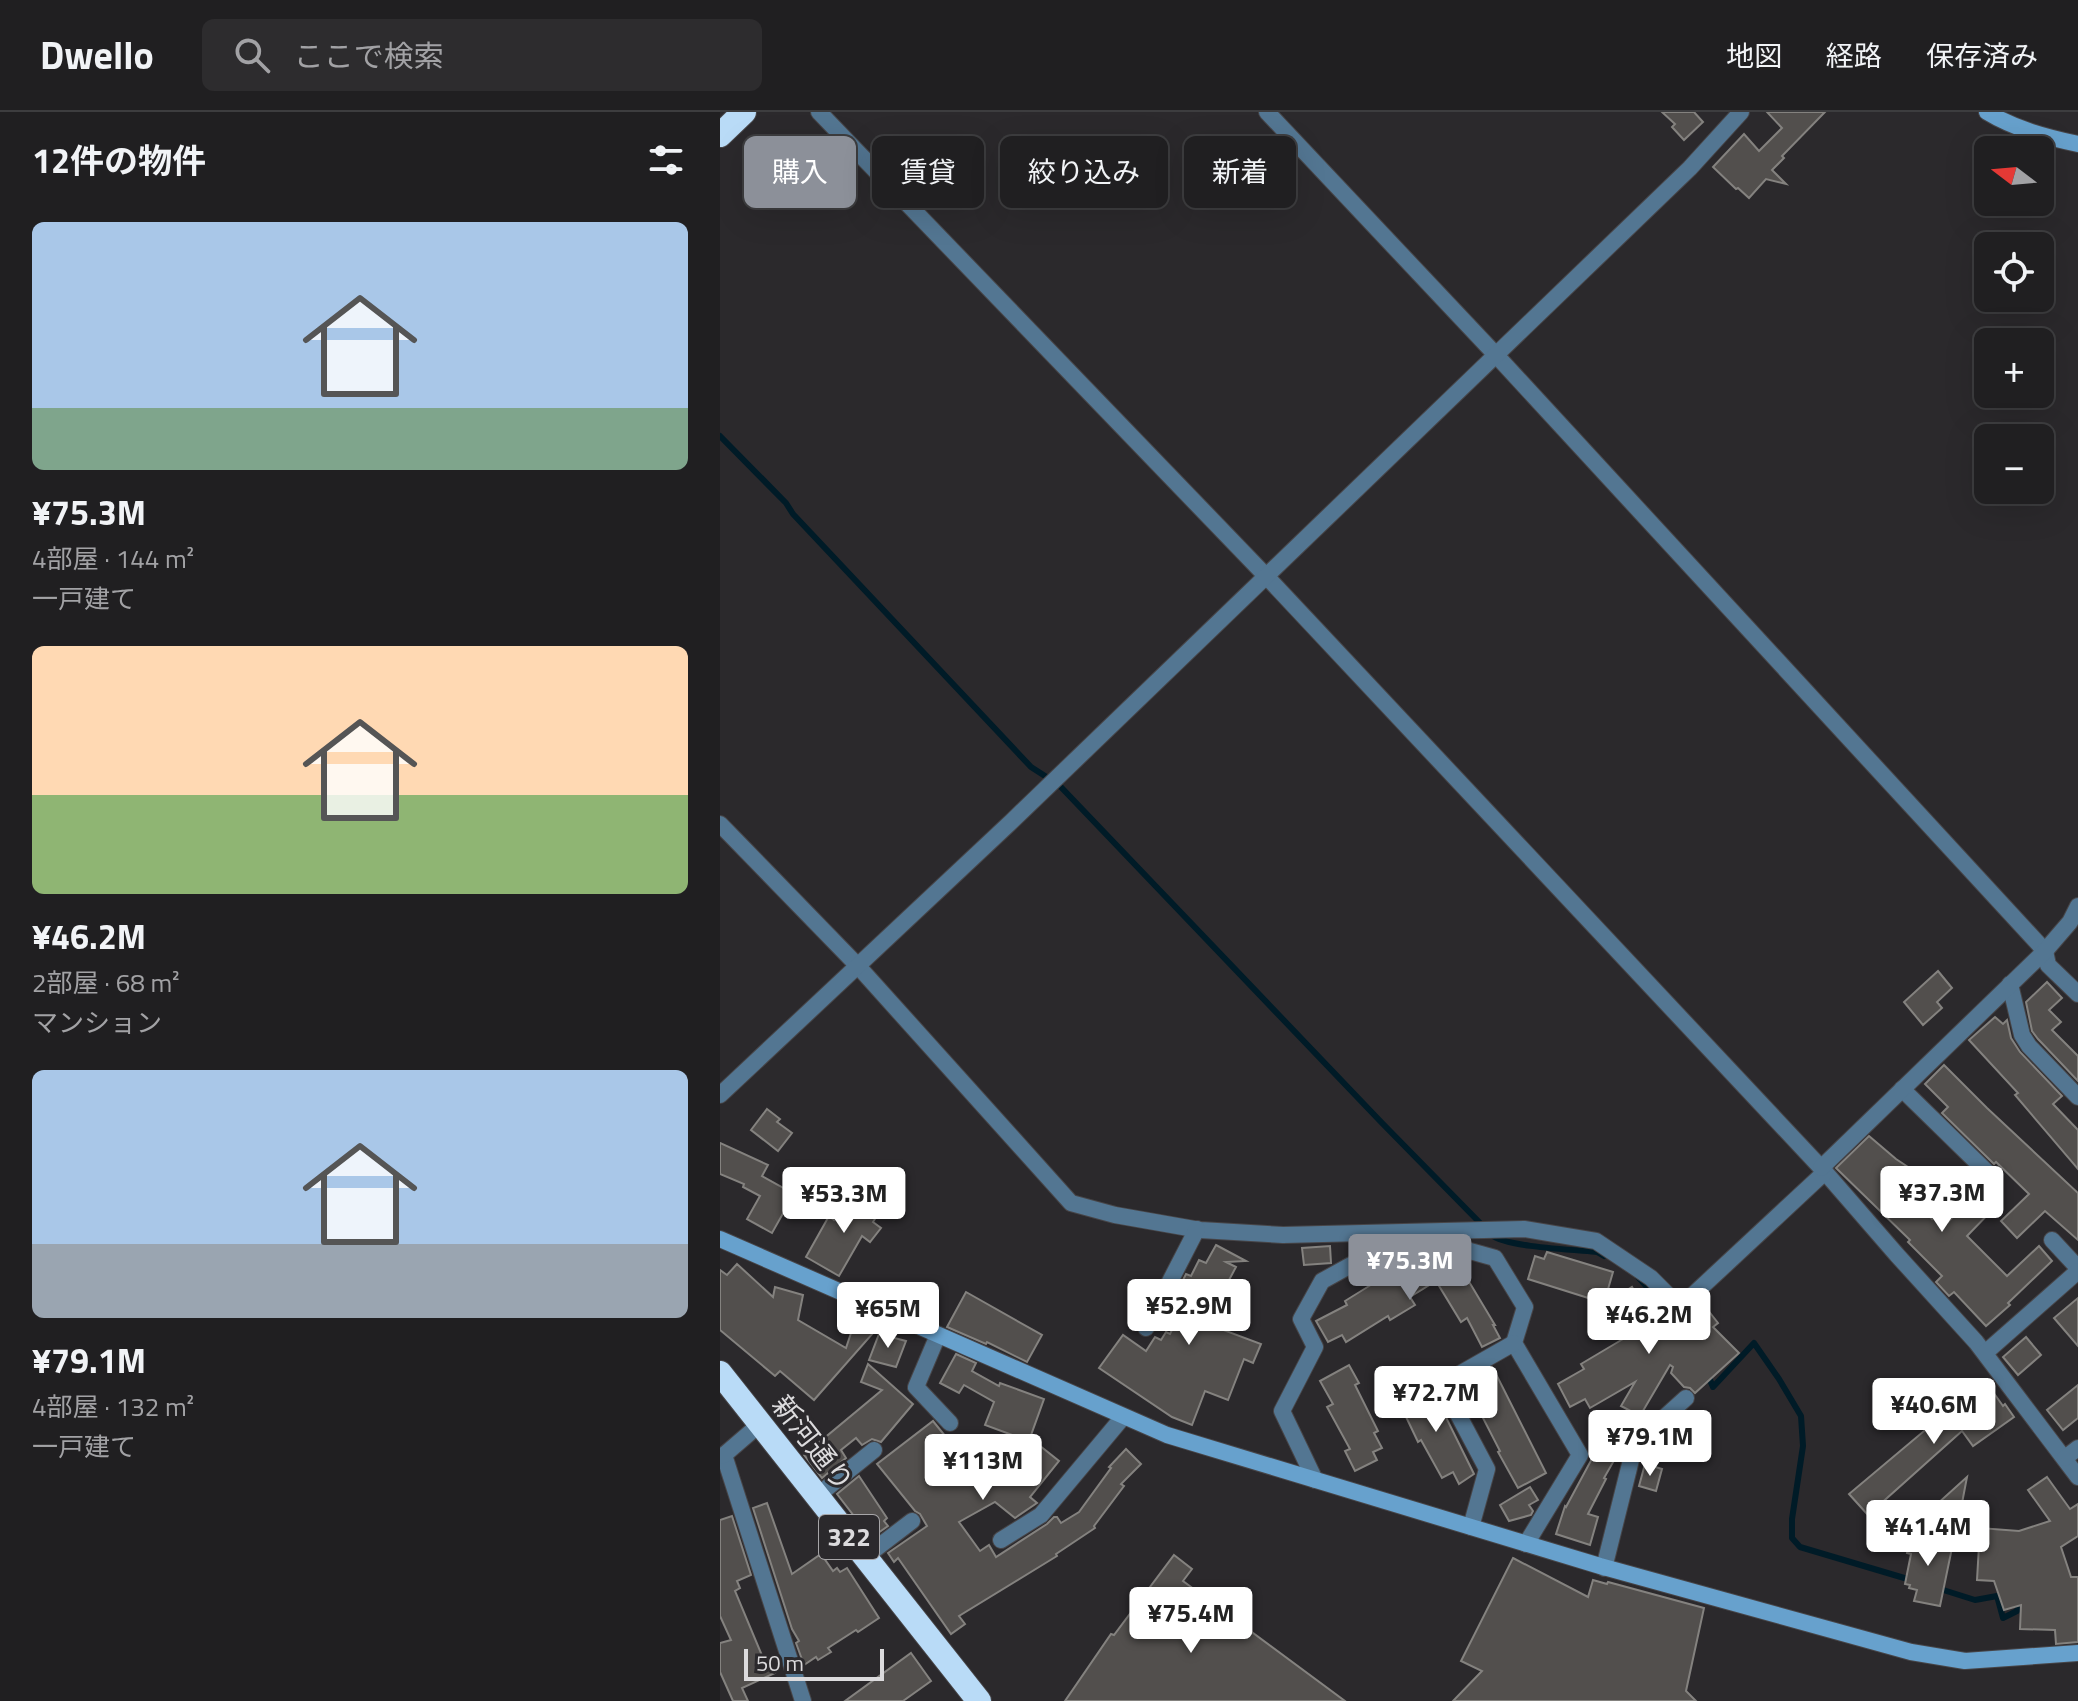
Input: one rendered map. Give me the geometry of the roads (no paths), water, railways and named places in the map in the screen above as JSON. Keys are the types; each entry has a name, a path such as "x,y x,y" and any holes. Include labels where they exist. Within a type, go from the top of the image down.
{"highway":[{"path":"720,135 744,112"},
{"name":"新河通り","path":"720,1373 979,1701"}],"street":[{"path":"819,112 1267,577 1823,1170 2071,1453 2078,1477"},
{"path":"1267,112 1496,355 2045,951 2048,965 2078,994"},
{"path":"720,1095 1267,577 1690,168 1741,112"},
{"path":"1987,112 2004,122 2045,137 2078,144"},
{"path":"720,824 857,965 1071,1203 1115,1215 1197,1229 1283,1235 1524,1229 1596,1241 1651,1278 1680,1307 2045,951 2070,922 2078,906"},
{"path":"2010,984 2022,1035 2078,1097"},
{"path":"1902,1089 1990,1175"},
{"path":"1146,1328 1197,1229"},
{"path":"720,1239 1167,1435 1604,1568 1911,1652 1965,1661 2078,1653"},
{"path":"1985,1353 2078,1269 2052,1240"},
{"path":"1315,1480 1282,1411 1315,1347 1301,1319 1322,1281 1351,1265 1401,1262 1445,1244 1495,1258 1525,1307 1514,1343 1442,1384 1487,1469 1471,1527"},
{"path":"938,1335 916,1387 950,1423"},
{"path":"1514,1343 1580,1455 1526,1544"},
{"path":"1604,1568 1635,1444 1686,1398"},
{"path":"1001,1540 1041,1515 1123,1417"},
{"path":"760,1424 722,1455 803,1701"},
{"path":"1609,1432 1635,1444"},
{"path":"817,1496 874,1450"},
{"path":"865,1557 912,1521"}],"waterway":[{"path":"720,436 1031,767 1059,785 1484,1227"},
{"path":"1492,1235 1511,1242 1597,1252 1604,1256"},
{"path":"1638,1277 1684,1328"},
{"path":"1707,1373 1713,1387 1754,1343 1801,1416 1803,1446 1792,1519 1792,1538 1800,1547 1911,1580"},
{"path":"1937,1588 1975,1600 1997,1596 2003,1618 2017,1611 2020,1603 2026,1603"}]}
